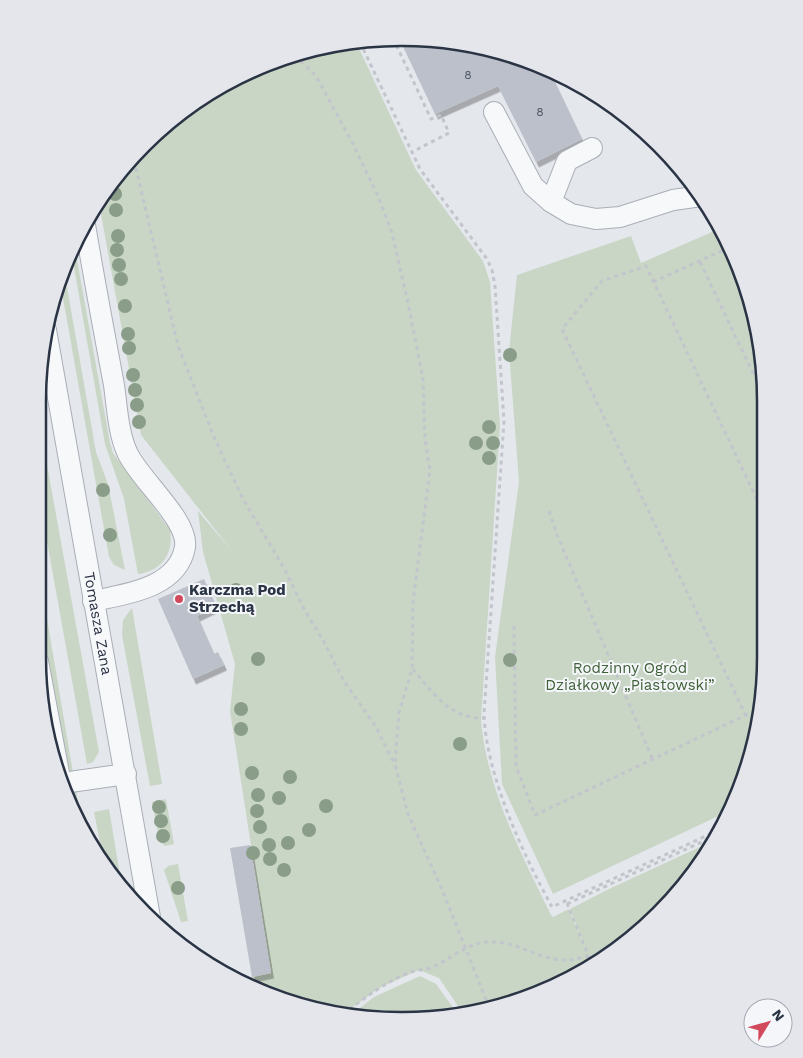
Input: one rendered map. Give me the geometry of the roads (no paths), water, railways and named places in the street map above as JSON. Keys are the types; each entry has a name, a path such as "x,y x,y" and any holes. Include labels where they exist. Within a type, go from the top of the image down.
{"street":[{"path":"494,112 533,186 551,202 572,214 596,219 620,216 691,196"},
{"path":"551,202 567,161 592,148"},
{"path":"87,237 126,452 175,518 186,545 182,558 174,571 160,582 134,592 94,601"},
{"name":"Tomasza Zana","path":"50,351 148,906"},
{"path":"69,782 126,774"}],"place":[{"name":"Karczma Pod Strzechą","path":"179,599"}],"park label":[{"name":"Rodzinny Ogród Działkowy „Piastowski”","path":"630,676"}]}
